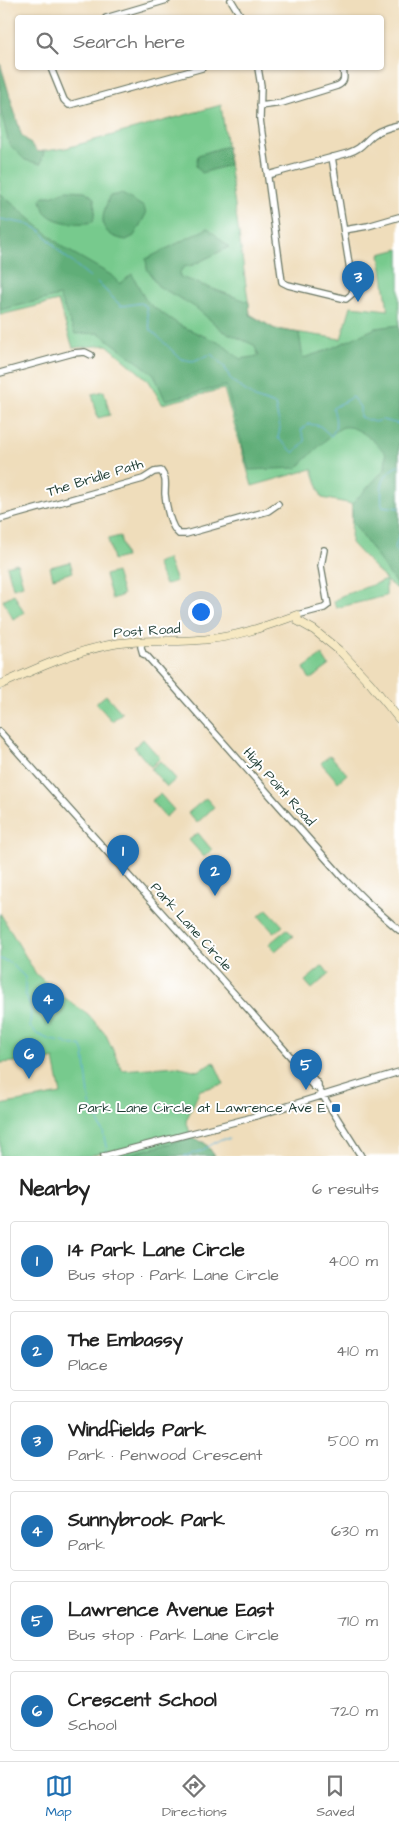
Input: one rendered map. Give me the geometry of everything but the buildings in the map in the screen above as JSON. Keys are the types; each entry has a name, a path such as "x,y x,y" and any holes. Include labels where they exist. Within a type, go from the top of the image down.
{"street":[{"path":"116,15 166,0"},
{"path":"231,0 240,15"},
{"path":"52,70 64,100 69,105 195,70"},
{"path":"258,70 261,86 260,106 282,282 342,299 350,297 352,289 332,157"},
{"path":"260,106 282,102 342,84 344,80 343,70"},
{"path":"268,176 361,148 373,135 385,128 399,125"},
{"path":"344,230 368,226 399,217"},
{"path":"0,373 73,353 85,352 91,355"},
{"name":"The Bridle Path","path":"0,519 143,479 154,472 161,471 165,476 165,493 169,514 174,530 179,534 186,534 268,511 278,504"},
{"name":"Post Road","path":"0,685 50,662 113,644 226,637 324,608 328,605 320,566 324,550"},
{"path":"297,615 304,618 308,622 308,626 346,657 399,719"},
{"name":"High Point Road","path":"142,643 143,654 146,655 344,879 399,930"},
{"name":"Park Lane Circle","path":"0,732 304,1072 310,1075 318,1084 318,1088 361,1156"},
{"path":"104,1156 246,1119 399,1072"}],"green space":[{"path":"0,63 21,134 38,152 66,148 221,105 250,314 275,329 341,339 351,306 388,310 380,254 399,249 399,590 386,581 386,596 336,608 334,602 341,596 386,580 351,543 352,504 322,498 312,469 252,486 224,389 162,404 149,381 107,345 73,348 58,301 0,315"},
{"path":"0,63 21,134 38,152 44,151 41,164 25,160 9,144 0,108"},
{"path":"227,146 229,165 202,173 196,166 198,155"},
{"path":"66,190 85,191 94,198 95,211 93,222 68,223 55,219 45,212 41,200 44,196 51,196"},
{"path":"0,193 64,248 111,275 120,284 132,274 145,299 153,307 181,326 222,344 240,359 259,356 254,345 223,331 195,307 158,286 147,269 146,259 208,228 229,247 193,265 184,267 180,272 180,277 249,302 250,315 275,329 299,333 303,358 325,351 376,328 399,325 399,588 352,521 352,504 385,469 386,454 378,445 361,432 344,427 328,438 297,468 249,470 226,386 165,400 154,374 99,333 75,334 59,296 0,310"},
{"path":"122,194 144,207 146,214 134,236 126,240 110,234 103,224 104,211 110,196"},
{"path":"104,391 110,415 98,418 92,394"},
{"path":"120,536 125,557 113,560 108,539"},
{"path":"167,559 176,581 165,585 156,563"},
{"path":"70,562 73,572 53,578 50,567"},
{"path":"17,563 23,585 13,588 7,566"},
{"path":"116,572 123,595 112,599 105,575"},
{"path":"14,594 24,613 13,619 3,600"},
{"path":"322,655 329,666 311,679 309,678 304,668"},
{"path":"106,695 122,713 112,721 96,703"},
{"path":"143,739 160,758 151,767 134,747"},
{"path":"330,755 347,774 338,782 321,763"},
{"path":"160,761 176,779 167,787 151,769"},
{"path":"160,794 174,810 165,817 151,801"},
{"path":"206,798 214,807 197,823 188,813"},
{"path":"198,833 212,850 204,857 189,840"},
{"path":"210,859 227,877 223,880 216,879 204,865"},
{"path":"267,909 283,926 274,933 259,916"},
{"path":"0,913 36,974 59,994 88,1014 106,1035 122,1070 176,1066 198,1071 214,1062 224,1084 200,1090 186,1121 192,1138 205,1143 215,1156 103,1156 102,1152 89,1156 0,1156 0,1105 61,1094 54,1059 0,1063"},
{"path":"287,929 293,936 275,951 269,944"},
{"path":"323,966 329,974 312,989 305,981"},
{"path":"192,1138 205,1143 215,1156 121,1156"}],"waterway":[{"path":"0,219 27,224 40,230 61,253 90,277"},
{"path":"97,282 121,306 141,303 146,306 150,329 181,359 193,361 211,354 224,366 231,380 255,398 275,405 280,428 278,438 294,453 305,441 301,430 309,424 320,426 331,436 336,423 333,408 352,397 360,407 360,417 374,422 382,420 399,424"},
{"path":"399,465 388,473 382,487 382,506 399,508"},
{"path":"399,535 395,548 399,554"},
{"path":"0,959 9,962 25,977 25,994 31,1007 30,1027 37,1034 50,1040 73,1046 81,1045 84,1053 90,1104 103,1132 107,1151"},
{"path":"184,1156 201,1151 221,1139 229,1139"}],"place":[{"name":"Windfields Park","path":"358,302"},
{"name":"14 Park Lane Circle","path":"123,876"},
{"name":"The Embassy","path":"215,896"},
{"name":"Sunnybrook Park","path":"48,1024"},
{"name":"Crescent School","path":"29,1079"},
{"name":"Lawrence Avenue East","path":"306,1090"},
{"name":"Park Lane Circle at Lawrence Ave E","path":"336,1108"}]}
